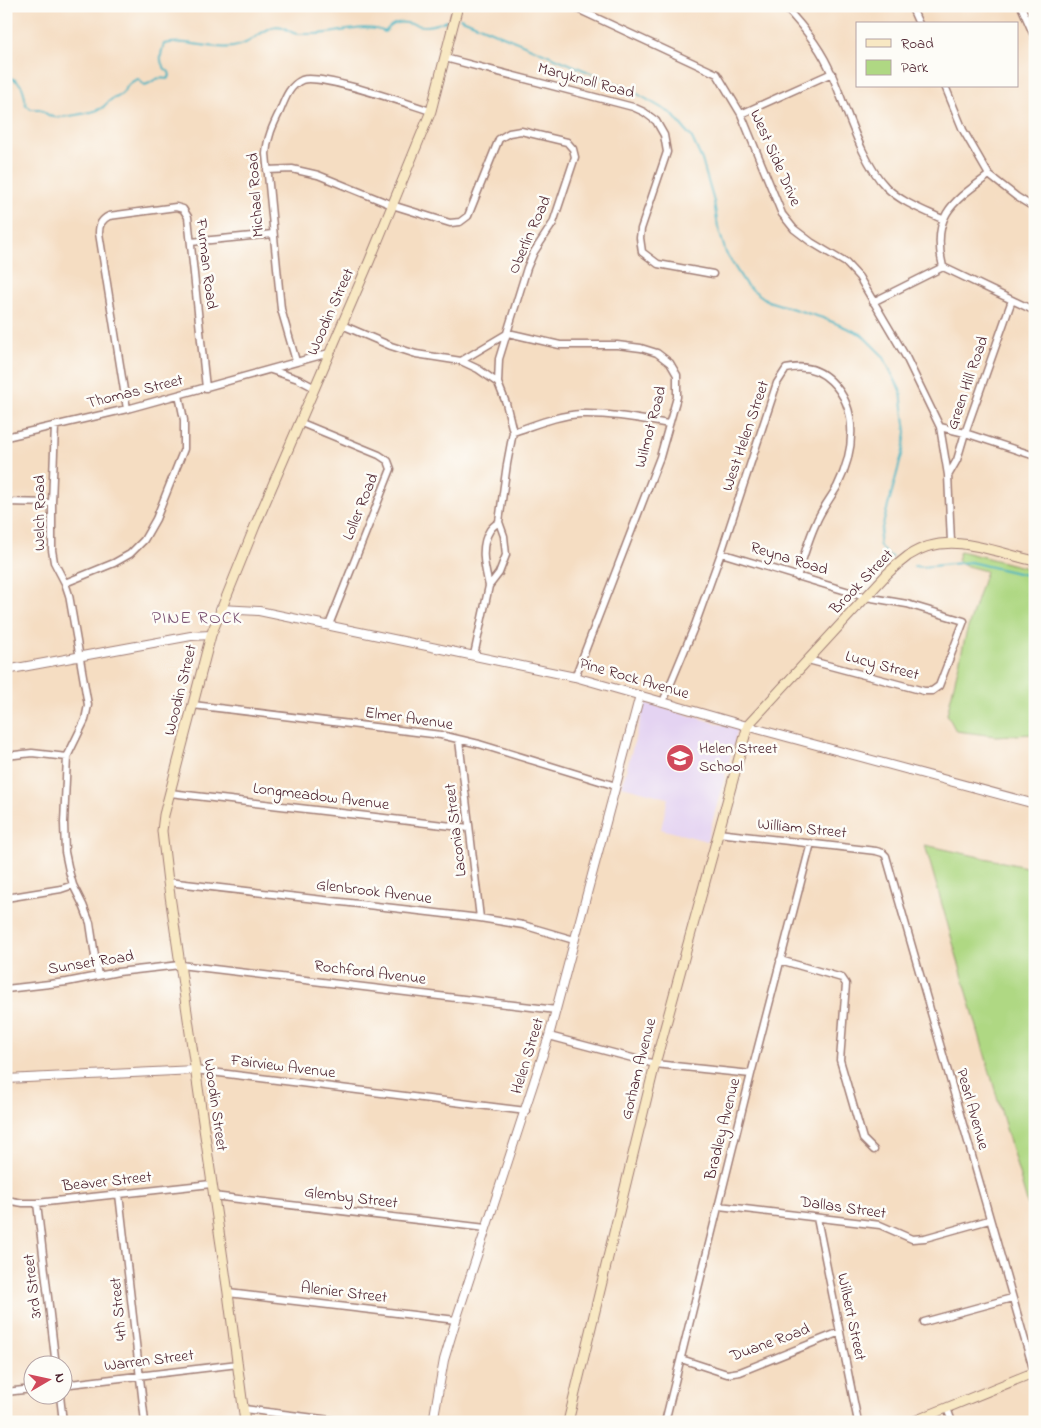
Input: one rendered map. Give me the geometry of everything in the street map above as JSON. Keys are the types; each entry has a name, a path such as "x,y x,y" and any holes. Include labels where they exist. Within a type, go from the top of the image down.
{"main road":[{"name":"Woodin Street","path":"245,1422 162,831 170,793 211,636 220,610 431,111 458,6"},
{"name":"Brook Street","path":"748,725 886,574 908,556 930,546 951,542 978,546 1035,561"},
{"name":"Gorham Avenue","path":"568,1422 655,1064 748,725"},
{"path":"912,1422 1034,1372"}],"street":[{"name":"West Side Drive","path":"570,6 717,74 741,114 782,214 794,229 811,242 846,262 859,277 906,357 940,427 948,475 951,542"},
{"path":"784,6 813,42 832,73 872,171 887,188 901,198 942,219"},
{"path":"911,6 918,22"},
{"path":"1021,6 1035,38"},
{"name":"Maryknoll Road","path":"445,58 632,107 644,112 656,121 664,135 667,152 642,229 640,238 642,252 658,264 713,274"},
{"path":"741,114 832,73"},
{"name":"Michael Road","path":"296,361 281,309 266,144 270,131 290,90 302,80 314,78 431,111"},
{"path":"946,88 963,130 989,175 1017,197 1035,208"},
{"name":"Oberlin Road","path":"267,170 292,170 312,174 392,205 450,223 460,222 468,216 499,139 509,133 521,131 568,142 573,149 576,157 553,223 534,252 527,268 499,359 498,383 514,432 507,464 499,522 504,536 506,555 499,573 489,586"},
{"path":"943,267 939,232 942,219 974,186 989,175"},
{"name":"Furman Road","path":"127,409 99,228 108,216 176,207 183,209 188,217 206,388"},
{"path":"191,242 273,234"},
{"path":"873,302 943,267"},
{"path":"943,267 1035,311"},
{"name":"Green Hill Road","path":"948,475 957,460 1012,300"},
{"path":"342,325 391,346 416,354 461,361 478,369 498,383"},
{"path":"461,361 508,333"},
{"name":"Wilmot Road","path":"508,333 560,345 617,345 641,348 656,353 670,363 676,375 677,397 660,457 575,677"},
{"name":"Thomas Street","path":"6,437 179,396 329,353"},
{"name":"West Helen Street","path":"663,702 695,625 721,553 778,383 786,369 797,366 811,368 826,376 840,390 850,414 852,438 847,459 837,485 816,522 797,577"},
{"path":"271,370 298,379 315,388"},
{"path":"65,583 114,563 130,554 144,540 156,519 184,448 184,420 179,396"},
{"path":"514,432 552,419 580,414 603,414 669,424"},
{"name":"Loller Road","path":"299,422 379,455 388,461 391,469 329,625"},
{"name":"Welch Road","path":"55,426 52,550 54,562 69,595 88,713 67,757"},
{"path":"940,427 965,433 1035,456"},
{"path":"6,502 52,503"},
{"name":"Oberlin Road","path":"474,655 489,586 484,564 484,548 490,530 499,522"},
{"name":"Reyna Road","path":"721,553 866,597 907,604 964,621"},
{"name":"Pine Rock Avenue","path":"220,610 259,611 575,677 1035,804"},
{"name":"Lucy Street","path":"808,660 924,691 932,691 940,686 964,621"},
{"path":"6,670 191,636 211,636"},
{"name":"Helen Street","path":"433,1422 444,1360 486,1228 526,1112 549,1036 640,695"},
{"name":"Elmer Avenue","path":"193,705 441,735 479,744 616,786"},
{"name":"Laconia Street","path":"459,740 480,918"},
{"path":"6,756 32,753 67,757 64,823 66,852 73,885 90,923 98,976"},
{"name":"Longmeadow Avenue","path":"170,793 469,828"},
{"name":"William Street","path":"718,833 883,853"},
{"name":"Bradley Avenue","path":"665,1422 751,1074 811,844"},
{"name":"Pearl Avenue","path":"883,853 888,861 1034,1372"},
{"name":"Glenbrook Avenue","path":"168,882 480,918 522,925 574,940"},
{"path":"6,898 61,889 73,885"},
{"path":"780,960 842,978 846,984 840,1060 863,1139 874,1150"},
{"name":"Sunset Road","path":"6,989 67,982 158,966 180,965"},
{"name":"Rochford Avenue","path":"180,965 556,1010"},
{"path":"549,1036 655,1064 751,1074"},
{"name":"Fairview Avenue","path":"6,1079 195,1070 526,1112"},
{"name":"Beaver Street","path":"6,1200 37,1203 211,1184"},
{"name":"4th Street","path":"119,1194 145,1422"},
{"name":"Glemby Street","path":"213,1196 486,1228"},
{"name":"3rd Street","path":"37,1203 55,1356"},
{"name":"Dallas Street","path":"719,1206 880,1225 912,1239 925,1238 990,1220"},
{"name":"Wilbert Street","path":"817,1218 858,1422"},
{"name":"Alenier Street","path":"228,1293 456,1320"},
{"path":"924,1322 1012,1298"},
{"name":"Duane Road","path":"681,1359 727,1374 740,1372 840,1332"},
{"name":"Warren Street","path":"72,1384 238,1364"},
{"path":"6,1392 22,1390"},
{"path":"61,1406 63,1422"},
{"path":"947,1408 952,1422"},
{"path":"244,1409 346,1422"}],"shaded area":[{"name":"Helen Street School","path":"645,703 738,729 707,841 661,829 668,798 622,786"}],"green space":[{"path":"960,551 1035,570 1035,734 995,736 956,731 947,714 966,634 986,571 967,566 957,560"},
{"path":"925,845 1035,869 1035,1230"}],"waterway":[{"path":"460,18 629,89 672,114 692,138 702,160 726,253 746,285 768,301 823,318 861,334 883,356 901,392 906,432 903,451 879,539 881,548 892,557"},
{"path":"6,76 16,80 22,86 26,105 31,109 40,109 54,117 70,116 102,108 110,100 122,94 130,83 138,79 144,85 156,79 167,79 170,76 169,72 165,69 161,60 164,44 181,43 224,48 244,44 268,29 277,26 283,27 295,34 321,34 369,28 385,32 390,27 399,23 426,26 446,21"},
{"path":"914,566 923,567 970,562 1035,577"}],"place":[{"name":"Helen Street School","path":"680,758"}],"district":[{"name":"PINE ROCK","path":"197,619"}]}
